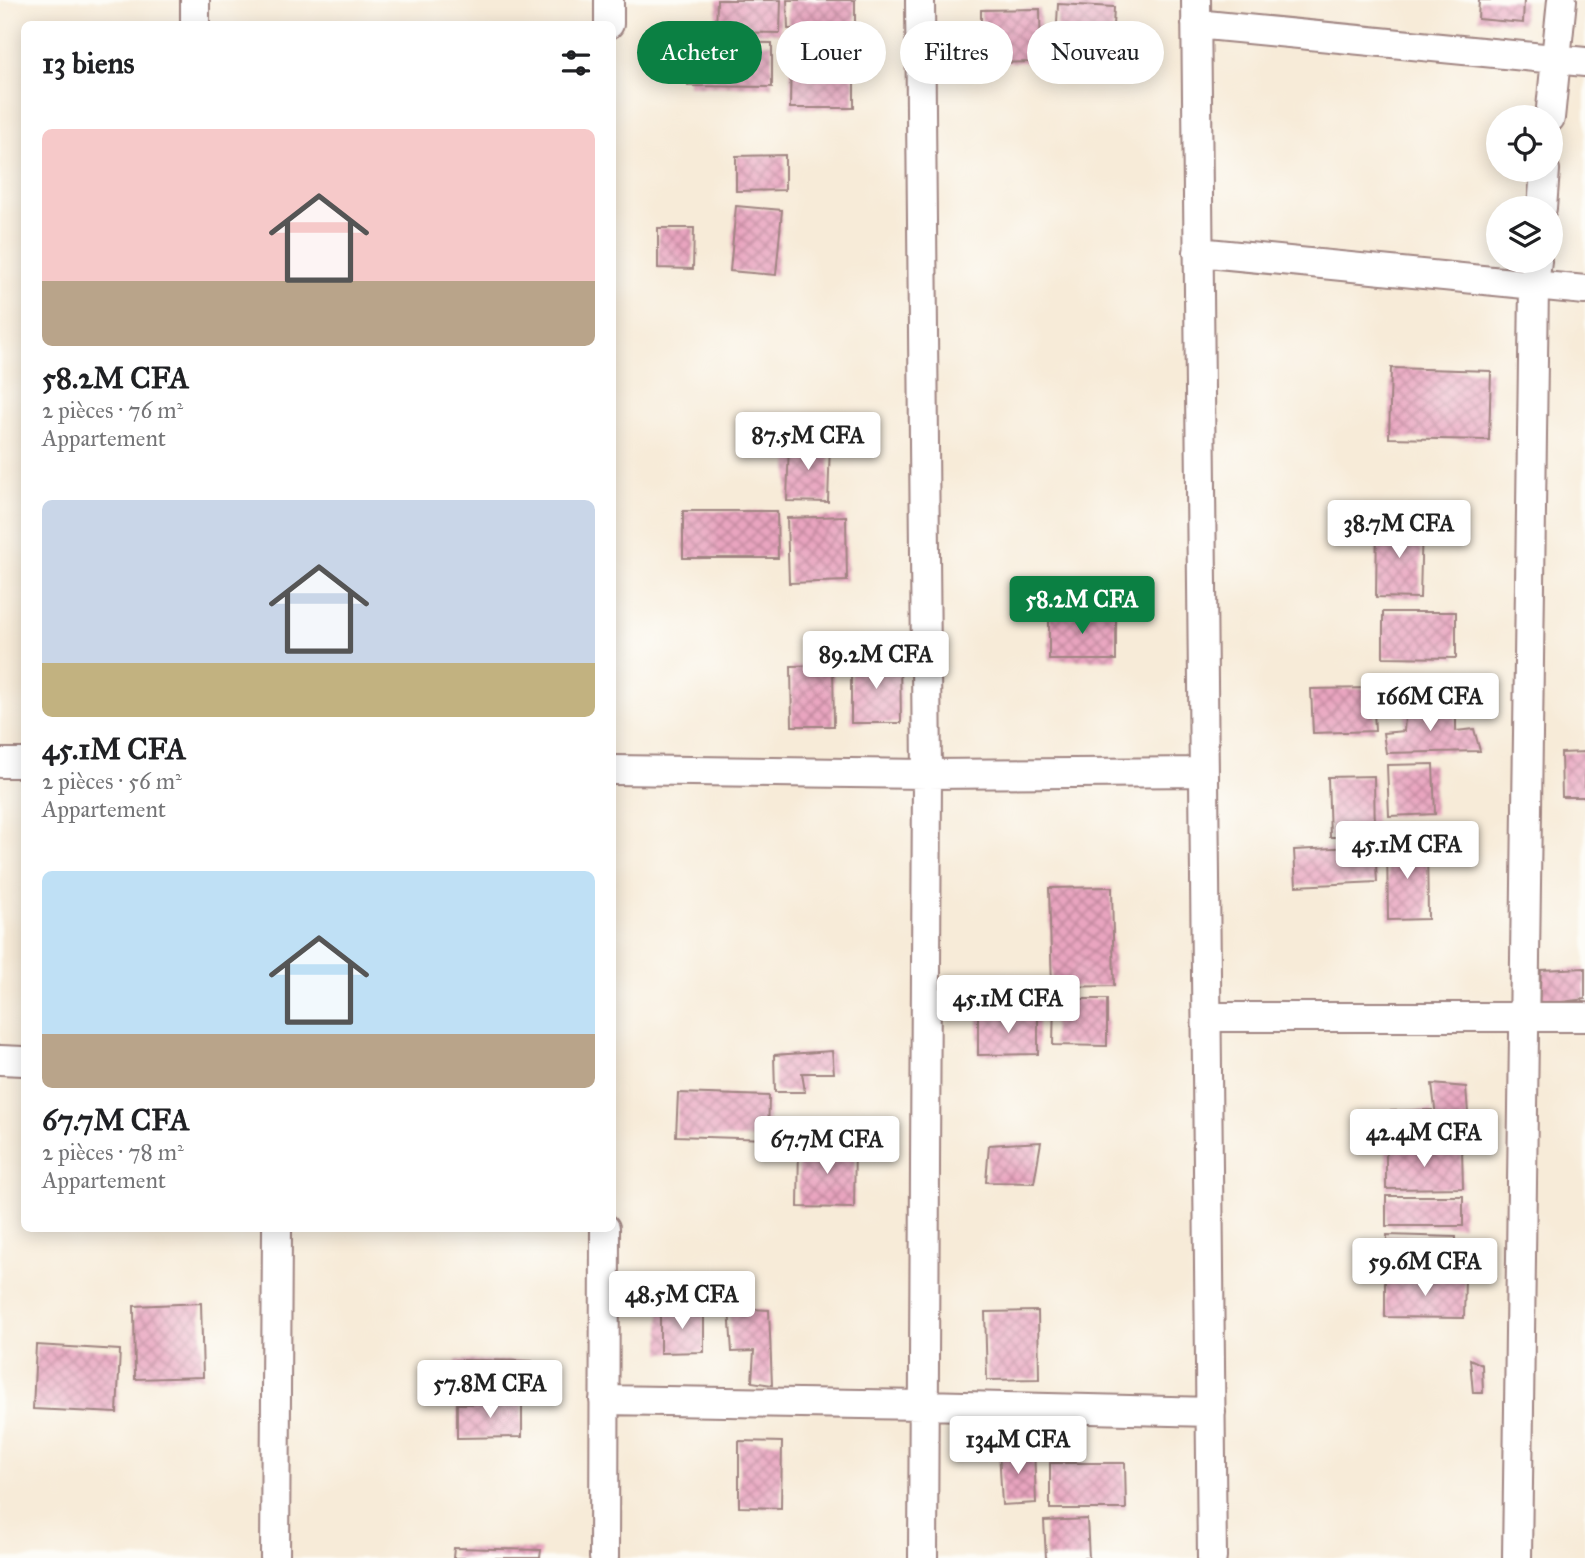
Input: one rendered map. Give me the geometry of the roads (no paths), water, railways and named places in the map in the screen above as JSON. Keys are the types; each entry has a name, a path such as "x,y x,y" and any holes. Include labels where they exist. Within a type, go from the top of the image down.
{"street":[{"path":"195,0 195,21"},
{"path":"609,0 609,21"},
{"path":"920,0 927,774 923,1558"},
{"path":"1551,105 1562,0"},
{"path":"1212,1558 1196,12 1585,62"},
{"path":"1198,251 1486,270"},
{"path":"1517,1558 1536,273 1585,290"},
{"path":"0,763 21,764"},
{"path":"616,770 927,774 1204,772"},
{"path":"1207,1017 1585,1017"},
{"path":"0,1060 21,1061"},
{"path":"275,1558 277,1232"},
{"path":"604,1558 605,1232"},
{"path":"604,1400 1211,1412"}]}
